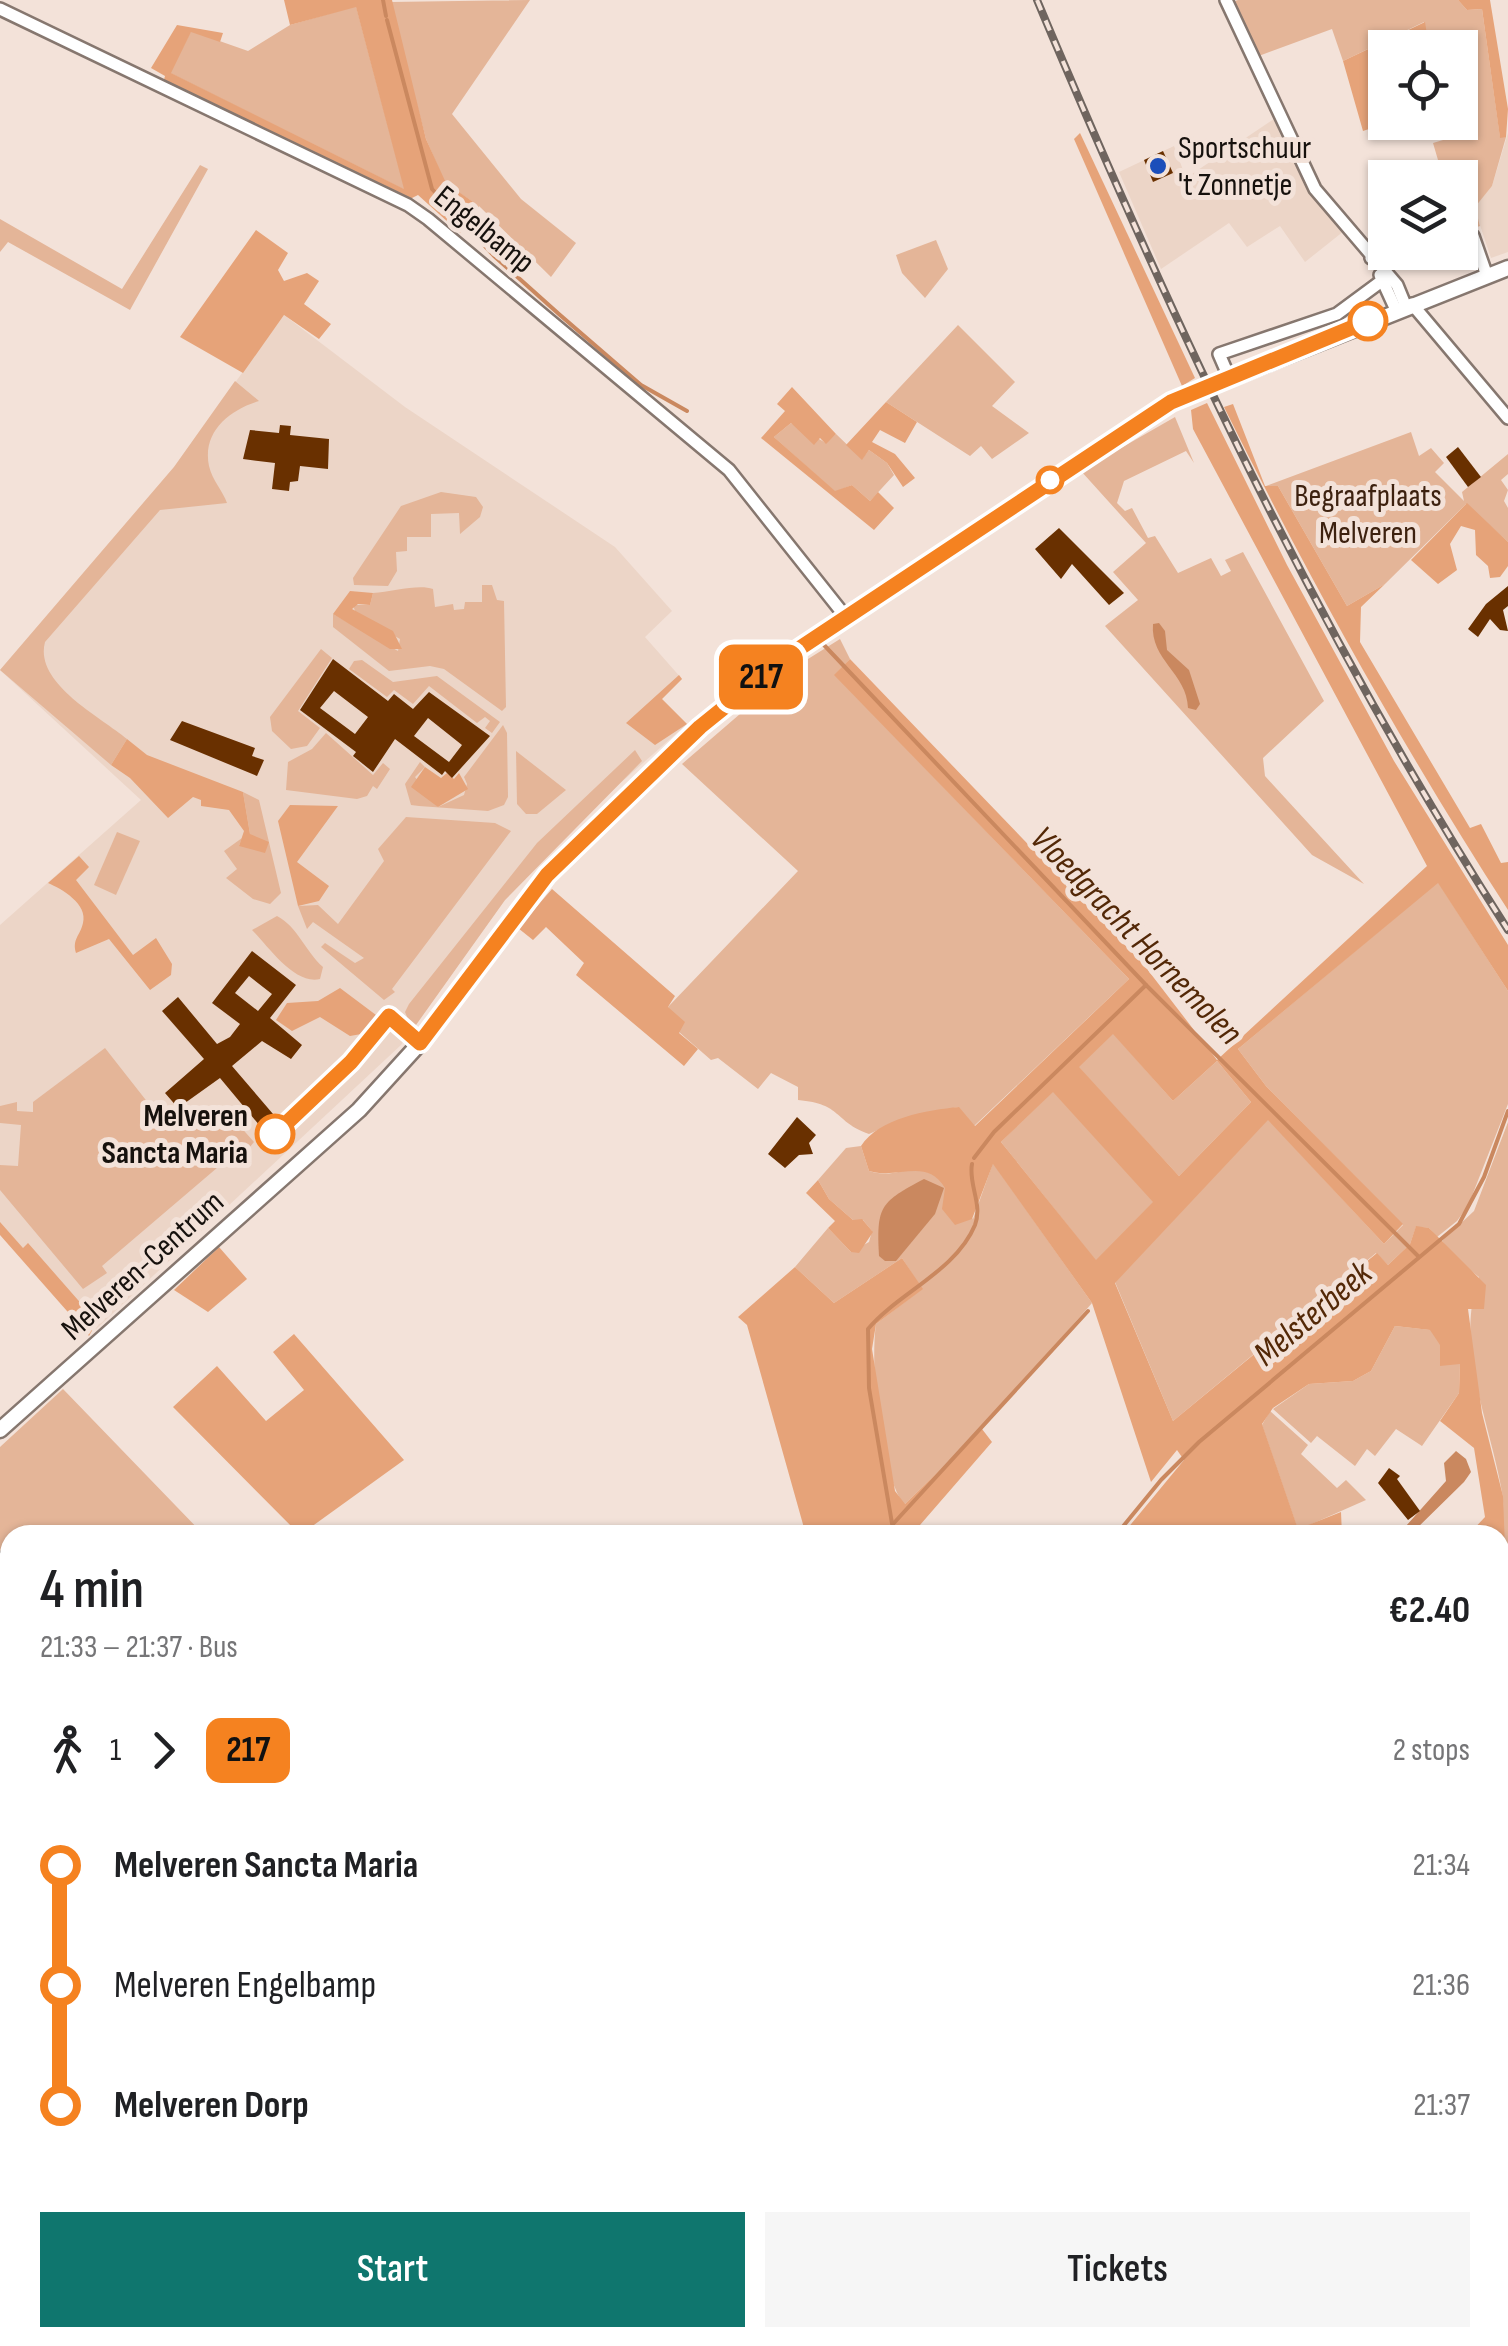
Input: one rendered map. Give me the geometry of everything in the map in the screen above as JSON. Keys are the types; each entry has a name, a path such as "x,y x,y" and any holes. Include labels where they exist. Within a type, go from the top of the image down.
{"main road":[{"name":"Melveren-Centrum","path":"0,1430 359,1110 420,1043 530,895 662,762 728,702 845,616 1171,402 1508,268"}],"street":[{"path":"1226,0 1315,189 1368,253"},
{"name":"Engelbamp","path":"0,9 418,212 729,470 845,616"},
{"path":"1478,250 1487,276"},
{"path":"1377,270 1405,307 1508,418"},
{"path":"1383,270 1397,285 1405,307"},
{"path":"1229,377 1219,354 1336,314 1382,280"}],"shaded area":[{"path":"284,0 392,0 426,139 446,183 479,206 460,233 418,195 408,200 163,83 165,76 151,68 177,25 223,33 220,42 191,32 171,73 404,189 356,7 290,25"},
{"path":"1458,0 1490,0 1508,109 1506,137 1500,138 1482,9 1467,10"},
{"path":"1425,22 1426,30 1408,30"},
{"path":"1368,49 1368,129 1363,131 1343,61"},
{"path":"1274,119 1288,154 1344,231 1305,262 1280,226 1247,247 1229,223 1161,269 1119,172 1174,146 1186,178"},
{"path":"1080,133 1195,378 1182,386 1074,139"},
{"path":"1508,133 1508,252 1491,258 1478,219 1478,202 1492,186"},
{"path":"256,230 288,253 278,270 284,281 307,273 319,281 304,304 331,324 319,339 284,315 243,373 180,337"},
{"path":"284,315 405,407 615,547 672,611 645,637 682,679 662,699 687,724 581,818 505,900 401,1045 96,1329 0,1223 0,925 141,800 0,670 174,467"},
{"path":"792,387 836,434 826,444 820,438 814,445 791,423 774,437 835,491 852,485 870,501 878,492 894,508 874,530 761,438 785,411 777,404"},
{"path":"886,402 917,422 905,443 880,430 872,442 895,454 915,478 903,487 887,463 869,450 862,460 846,445"},
{"path":"1207,403 1287,565 1394,761 1508,945 1508,991 1438,883 1238,1049 1266,1086 1403,1224 1384,1244 1268,1120 1115,1283 1173,1421 1377,1253 1388,1265 1410,1244 1416,1226 1429,1228 1486,1285 1484,1309 1468,1309 1482,1413 1503,1496 1504,1525 1477,1525 1485,1517 1474,1448 1440,1421 1459,1393 1460,1364 1440,1366 1440,1345 1430,1330 1395,1326 1371,1371 1353,1381 1309,1384 1273,1408 1262,1424 1297,1525 1130,1525 1184,1460 1177,1450 1151,1482 1092,1303 993,1164 972,1219 955,1225 942,1209 945,1188 938,1179 921,1171 869,1171 861,1146 891,1122 933,1110 959,1107 975,1126 1129,979 834,675 850,659 1144,965 1217,1060 1427,866 1193,429 1191,410","holes":["1113,1034 1173,1101 1217,1061 1251,1102 1179,1176 1079,1067","1053,1092 1153,1202 1096,1260 1001,1142"]},
{"path":"1233,404 1265,486 1278,486 1347,606 1385,584 1361,607 1360,642 1470,828 1481,824 1501,863 1508,862 1508,910 1432,788 1324,599 1290,536 1224,407"},
{"path":"1467,503 1508,542 1508,566 1500,577 1490,578 1488,566 1476,555 1475,530 1461,526 1450,544 1457,570 1438,584 1411,560"},
{"path":"350,591 373,593 370,605 358,604 352,609 393,631 402,649 390,649 333,614"},
{"path":"1159,623 1165,631 1167,650 1189,670 1200,704 1196,710 1188,708 1182,685 1157,647 1153,624"},
{"path":"679,675 682,679 662,699 687,724 655,745 626,723"},
{"path":"127,739 147,755 243,792 250,834 269,842 265,853 239,846 244,831 229,810 201,806 201,800 193,797 168,818 130,778 111,765"},
{"path":"425,767 441,778 447,773 454,779 459,773 468,789 438,807 411,787"},
{"path":"290,805 338,806 297,862 329,886 319,901 298,906 278,821"},
{"path":"79,856 89,867 76,880 133,955 156,938 172,964 171,975 150,990 109,939 76,953 82,910 67,893 48,883"},
{"path":"552,889 675,996 668,1007 685,1022 679,1033 698,1049 684,1066 576,975 584,963 546,927 533,940 518,928"},
{"path":"340,988 376,1015 376,1023 367,1033 350,1036 320,1017 292,1031 276,1020 287,1003 318,1001"},
{"path":"924,1179 944,1188 935,1214 896,1261 885,1261 879,1256 878,1239 884,1207"},
{"path":"818,1180 829,1199 853,1220 862,1219 873,1232 859,1253 851,1252 828,1228 835,1221 806,1193"},
{"path":"0,1222 23,1248 28,1243 92,1316 94,1327 89,1336 0,1235"},
{"path":"219,1247 247,1279 208,1312 174,1290"},
{"path":"902,1258 923,1289 876,1324 872,1349 895,1491 905,1504 982,1429 992,1442 920,1525 803,1525 747,1325 738,1317 795,1267 834,1303"},
{"path":"294,1334 404,1460 314,1525 290,1525 173,1407 217,1366 266,1421 304,1390 273,1352"},
{"path":"1456,1451 1466,1459 1471,1472 1420,1525 1407,1525 1446,1481 1444,1463"},
{"path":"1341,1512 1342,1525 1308,1525"}],"green space":[{"path":"530,0 452,114 521,199 576,243 551,277 479,206 445,183 426,139 390,2"},
{"path":"1458,0 1467,10 1482,9 1500,137 1506,137 1492,186 1478,203 1478,160 1438,160 1433,143 1478,140 1478,30 1426,30 1424,22 1407,30 1368,30 1368,49 1343,61 1332,29 1256,57 1232,2"},
{"path":"356,6 405,190 170,73 191,31 248,51 290,25"},
{"path":"200,165 208,169 130,310 8,242 0,252 0,219 122,289"},
{"path":"936,240 948,269 925,298 902,273 896,255"},
{"path":"958,325 1015,382 992,406 1029,433 992,459 981,446 970,456 886,402"},
{"path":"235,381 259,401 228,417 210,443 210,471 227,503 160,510 45,642 44,657 59,685 127,739 111,765 0,670 174,467"},
{"path":"1175,417 1194,463 1186,451 1124,481 1117,503 1125,511 1132,508 1148,538 1155,536 1178,573 1211,558 1221,576 1231,571 1225,560 1243,552 1324,701 1263,758 1265,776 1364,884 1312,855 1105,626 1138,600 1113,572 1146,543 1081,471"},
{"path":"791,423 826,443 836,434 862,459 869,450 887,463 894,475 870,501 852,485 835,492 774,437"},
{"name":"Begraafplaats Melveren","path":"1411,432 1419,456 1431,448 1444,463 1435,472 1464,501 1462,492 1508,454 1508,474 1501,480 1508,490 1504,501 1508,508 1508,542 1466,504 1385,584 1347,606 1278,486 1266,486"},
{"path":"441,492 476,497 483,507 480,517 460,534 459,513 431,514 431,537 407,537 407,551 396,552 397,571 388,586 354,585 353,578 401,506"},
{"path":"482,585 492,585 497,600 504,601 506,707 502,711 444,669 430,666 389,671 333,627 333,614 398,651 400,639 356,614 353,605 370,605 373,593 420,587 433,589 435,607 453,604 454,610 464,609 465,602 482,602"},
{"path":"840,639 850,659 835,675 1129,979 974,1126 958,1107 905,1118 869,1134 823,1105 798,1100 798,1087 771,1073 758,1089 718,1058 711,1060 679,1032 668,1007 798,871 682,764 792,669"},
{"path":"321,649 332,658 298,711 320,728 307,746 291,749 272,731 270,717"},
{"path":"362,660 393,682 437,676 500,722 492,733 485,728 490,721 485,717 477,723 429,686 413,704 394,690 387,697 349,669 354,661"},
{"path":"503,725 507,733 508,797 504,805 488,811 411,805 405,784 420,762 425,767 415,777 438,807 464,795 464,777"},
{"path":"326,733 373,775 383,763 390,769 377,789 373,786 367,796 357,799 286,790 288,762 312,749"},
{"path":"635,750 642,761 505,900 416,1025 410,1024 405,1012 409,1004 537,843"},
{"path":"516,751 566,790 537,814 526,814 517,804"},
{"path":"243,792 259,800 281,893 270,904 253,899 226,878 237,869 224,851 242,838 239,846 250,834"},
{"path":"406,817 495,823 511,831 392,989 395,992 384,1000 321,947 325,943 355,963 364,958 313,922 307,929 298,906 318,905 338,924 384,861 378,849"},
{"path":"117,832 140,841 116,895 94,885"},
{"path":"1438,882 1508,991 1508,1104 1468,1206 1437,1237 1429,1228 1416,1227 1410,1244 1388,1265 1376,1253 1173,1421 1115,1282 1268,1119 1384,1244 1403,1225 1266,1086 1238,1049"},
{"path":"277,916 291,926 323,967 320,979 292,971 252,930"},
{"path":"1113,1033 1173,1101 1217,1061 1251,1102 1179,1176 1078,1067"},
{"path":"105,1048 167,1127 185,1129 219,1110 230,1115 254,1142 249,1148 245,1144 102,1266 107,1273 83,1289 0,1190 0,1165 18,1166 21,1125 0,1123 0,1106 17,1102 17,1111 33,1112 33,1102"},
{"path":"1053,1091 1154,1202 1096,1261 1001,1142"},
{"path":"1508,1122 1508,1525 1503,1525 1502,1492 1472,1357 1472,1303 1479,1277 1456,1259 1442,1241 1474,1211"},
{"path":"861,1146 869,1171 888,1174 916,1169 932,1173 973,1219 993,1163 1092,1303 982,1429 904,1505 888,1468 878,1417 874,1343 876,1324 922,1289 902,1258 834,1303 795,1267 828,1228 851,1252 869,1242 872,1231 863,1220 853,1220 829,1199 818,1180 846,1148"},
{"path":"1395,1326 1431,1330 1460,1364 1459,1393 1422,1446 1396,1429 1375,1456 1367,1449 1355,1466 1317,1436 1311,1443 1273,1409 1309,1384 1353,1381 1371,1371"},
{"path":"63,1389 194,1525 0,1525 0,1447"},
{"path":"1270,1411 1308,1445 1301,1454 1337,1488 1346,1480 1366,1500 1309,1525 1296,1525 1262,1425"}],"building":[{"name":"Sportschuur 't Zonnetje","path":"1163,151 1173,173 1153,182 1144,160"},
{"path":"280,425 291,426 290,435 329,439 328,469 300,466 298,481 290,482 289,491 272,489 275,463 243,459 250,430 279,433"},
{"path":"1458,447 1481,477 1468,487 1446,457"},
{"path":"1059,528 1124,593 1109,605 1072,564 1061,579 1035,549"},
{"path":"1508,586 1508,606 1503,610 1508,631 1500,630 1490,619 1478,637 1468,629 1486,604"},
{"path":"333,659 388,701 394,694 413,709 429,692 490,736 452,778 445,771 442,775 395,739 373,772 353,756 356,752 300,710","holes":["334,691 368,717 355,734 320,708","428,718 462,745 449,762 414,736"]},
{"path":"182,721 255,748 252,756 264,760 257,776 170,740"},
{"path":"252,951 296,985 270,1018 302,1045 291,1059 262,1041 232,1066 273,1114 260,1126 220,1078 178,1108 165,1093 204,1059 162,1011 178,997 217,1044 230,1037 240,1024 212,1003","holes":["249,976 272,994 258,1011 235,993"]},
{"path":"797,1117 816,1135 809,1143 813,1154 799,1155 785,1168 768,1154"},
{"path":"1389,1468 1400,1476 1397,1479 1420,1511 1408,1520 1378,1483"}],"waterway":[{"name":"Vloedgracht Hornemolen","path":"383,0 386,16"},
{"path":"387,20 432,189 494,256 560,315 641,385 687,411"},
{"name":"Vloedgracht Hornemolen","path":"824,645 1146,985 1418,1256"},
{"path":"974,1158 994,1132 1146,985"},
{"name":"Melsterbeek","path":"1124,1525 1199,1442 1459,1224 1484,1177 1508,1111"},
{"path":"892,1525 869,1388 868,1329 941,1269 966,1241 977,1217 972,1164"},
{"path":"893,1524 1088,1311"}],"railway":[{"path":"1037,0 1142,241 1252,476 1373,705 1508,930"}],"bus line":[{"name":"217","path":"275,1134 351,1062 389,1016 420,1043 547,875 700,727 788,656 1171,402 1368,321"}],"place":[{"name":"Sportschuur 't Zonnetje","path":"1158,166"},
{"name":"Melveren Sancta Maria","path":"275,1134"}]}
